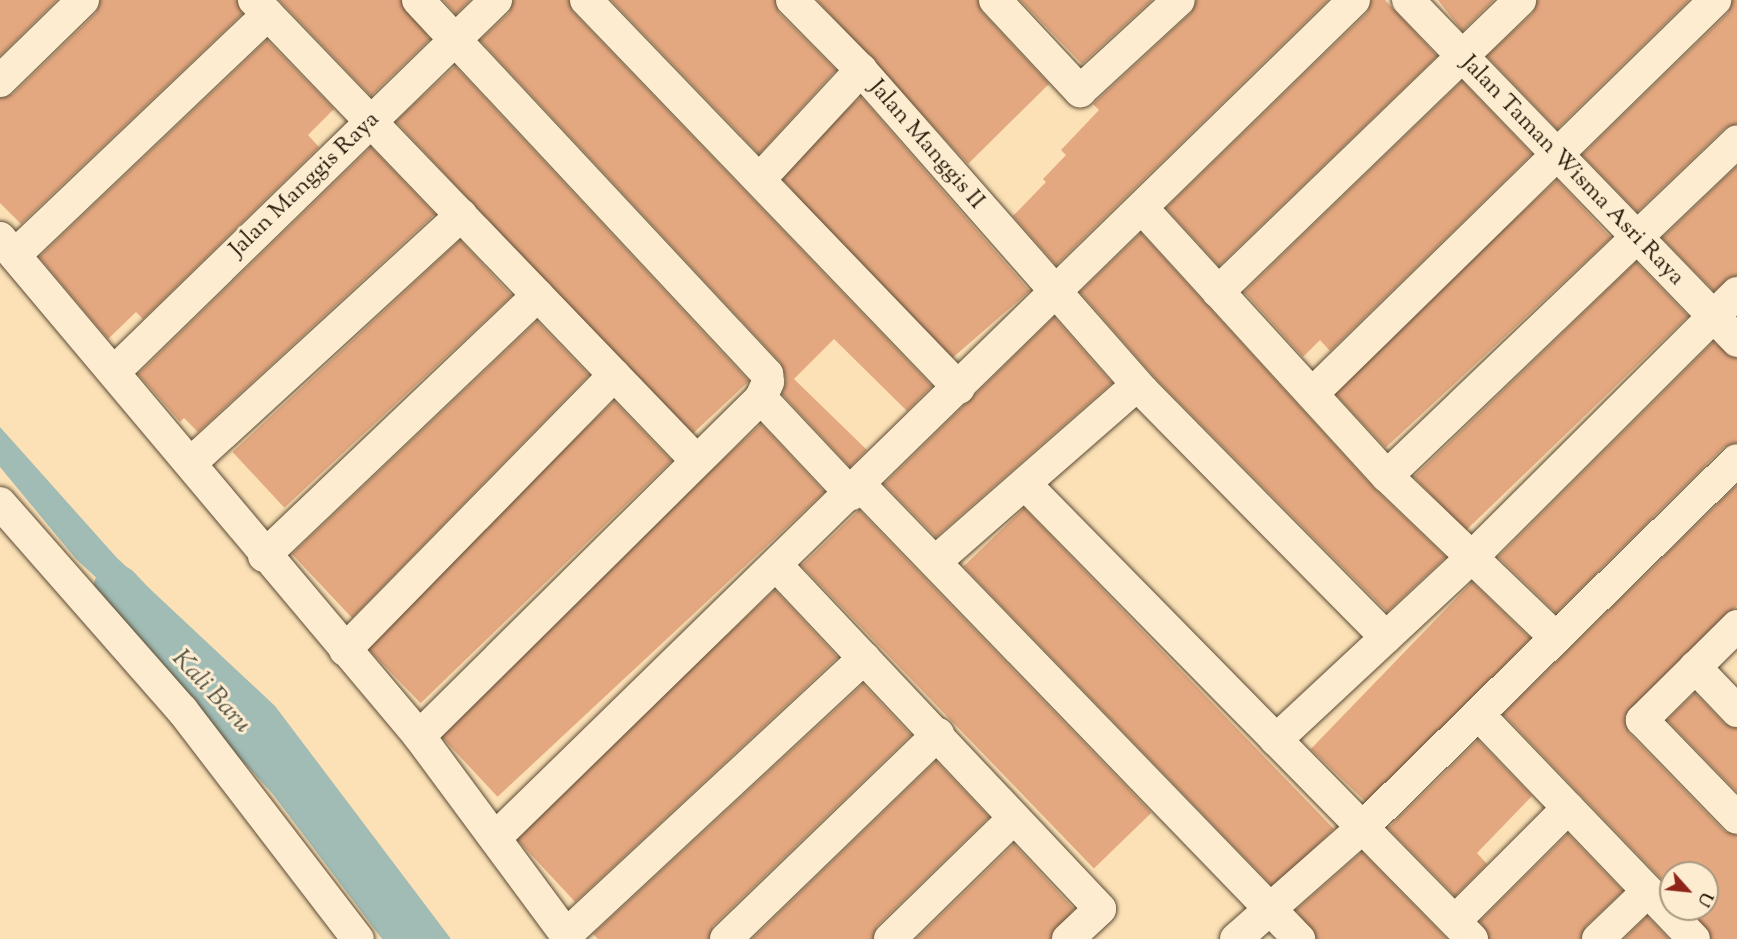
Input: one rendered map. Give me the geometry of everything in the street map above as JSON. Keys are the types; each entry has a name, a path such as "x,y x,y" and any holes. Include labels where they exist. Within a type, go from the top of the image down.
{"street":[{"path":"0,81 84,0"},
{"path":"418,0 456,38 767,374 768,388 761,398 695,459 419,736"},
{"name":"Jalan Manggis Raya","path":"115,371 369,121 496,0"},
{"path":"586,0 959,388"},
{"name":"Jalan Manggis II","path":"792,0 861,70 1143,391 1386,637"},
{"path":"995,0 1080,91 1179,0"},
{"path":"495,838 856,490 1354,0"},
{"name":"Jalan Taman Wisma Asri Raya","path":"1407,0 1737,341"},
{"path":"1218,292 1460,55 1520,0"},
{"path":"1312,394 1715,0"},
{"path":"695,459 261,7 7,246 193,461 264,556 419,736 568,937 864,658"},
{"path":"760,179 861,70"},
{"path":"1387,476 1737,141"},
{"path":"1142,208 1387,476 1470,559 1556,638"},
{"path":"193,461 461,215"},
{"path":"1276,740 1470,559 1737,293"},
{"path":"264,556 538,295"},
{"path":"345,650 614,375"},
{"path":"935,562 1130,391 1143,391"},
{"path":"761,398 935,562 1299,939"},
{"path":"1236,939 1268,908 1362,828 1737,460"},
{"path":"1025,484 1464,930 1568,808"},
{"path":"0,503 182,710 358,939"},
{"path":"777,566 938,734 1014,819 1100,909 1068,939"},
{"path":"1737,626 1642,720 1737,818"},
{"path":"1695,667 1737,711"},
{"path":"1478,714 1694,939"},
{"path":"726,939 938,734"},
{"path":"890,939 1014,819"},
{"path":"1598,939 1648,891"}],"water":[{"path":"0,427 117,558 275,706 451,939 415,939 202,675 76,559 0,467"}],"building":[{"path":"0,0 57,0 0,56"},
{"path":"100,0 237,0 242,14 21,224 0,203 0,98 13,94 96,13"},
{"path":"279,0 401,0 430,39 371,96"},
{"path":"443,0 470,0 456,14"},
{"path":"513,0 569,0 573,12 932,386 907,411 834,339 794,379 867,450 850,467 782,394 786,380 780,362 480,40 509,13"},
{"path":"611,0 775,0 779,13 836,70 759,154"},
{"path":"817,0 978,0 982,12 1049,84 968,164"},
{"path":"1020,0 1152,0 1082,64"},
{"path":"1196,0 1328,0 1056,265 1013,216 1046,182 1043,179 1066,155 1061,150 1099,110 1093,104 1191,13"},
{"path":"1371,0 1385,0 1437,56 1219,266 1166,208 1367,13"},
{"path":"1438,0 1494,0 1462,31"},
{"path":"1537,0 1689,0 1557,129 1487,56 1533,13"},
{"path":"1732,0 1737,0 1737,124 1725,128 1637,212 1582,155 1728,13"},
{"path":"267,40 334,109 308,135 319,147 143,319 136,312 108,339 39,257"},
{"path":"455,66 749,381 690,436 396,121"},
{"path":"1462,81 1532,154 1330,351 1320,340 1303,357 1244,292"},
{"path":"861,97 1030,291 944,365 776,171"},
{"path":"371,147 435,214 198,432 184,418 180,422 138,374"},
{"path":"1737,166 1737,276 1714,291 1662,238"},
{"path":"1557,180 1611,238 1386,448 1332,390"},
{"path":"1141,233 1374,488 1446,557 1387,612 1156,379 1080,292"},
{"path":"460,240 512,296 284,508 233,452"},
{"path":"1636,262 1688,316 1466,531 1414,477"},
{"path":"1054,317 1112,383 936,537 884,484"},
{"path":"537,321 589,375 352,618 292,554"},
{"path":"1713,342 1737,358 1737,443 1724,447 1556,613 1498,557"},
{"path":"614,401 672,461 421,703 363,643"},
{"path":"761,424 824,492 498,797 434,729"},
{"path":"1737,485 1737,606 1625,716 1629,733 1724,831 1737,835 1737,939 1711,939 1698,921 1719,921 1719,861 1659,861 1659,876 1503,714"},
{"path":"1024,508 1334,829 1273,887 964,566"},
{"path":"859,510 1151,813 1094,868 801,566"},
{"path":"1472,582 1530,638 1369,805 1311,749"},
{"path":"775,590 838,657 575,902 512,835"},
{"path":"863,684 911,735 713,926 709,939 598,939 593,934"},
{"path":"1695,693 1724,723 1737,728 1737,792 1667,720"},
{"path":"1478,740 1532,796 1477,853 1487,864 1455,896 1388,828"},
{"path":"936,761 989,817 877,926 873,939 752,939"},
{"path":"1568,834 1623,891 1586,926 1581,939 1489,939 1480,921"},
{"path":"1014,844 1074,909 1051,939 916,939"},
{"path":"1362,852 1447,939 1316,939 1296,910"},
{"path":"1647,916 1669,939 1624,939"}],"waterway":[{"name":"Kali Baru","path":"117,589 290,777 412,939"}]}
